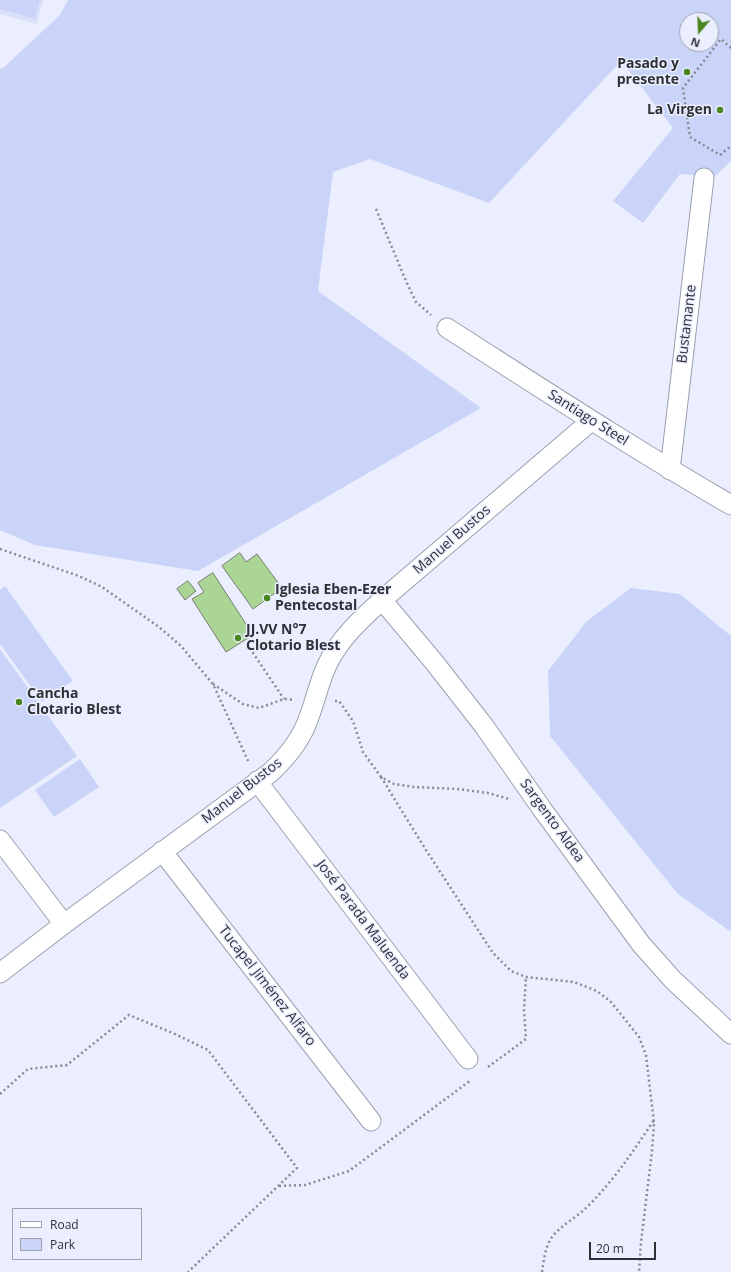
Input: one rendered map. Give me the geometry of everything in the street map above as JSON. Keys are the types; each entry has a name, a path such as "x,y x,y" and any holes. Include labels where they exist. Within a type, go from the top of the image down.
{"street":[{"name":"Bustamante","path":"670,470 704,178"},
{"name":"Santiago Steel","path":"446,328 591,421 670,470 731,505"},
{"name":"Manuel Bustos","path":"0,973 162,851 257,782 283,760 294,747 302,733 328,664 337,647 350,630 382,600 591,421"},
{"name":"Sargento Aldea","path":"382,600 434,662 484,726 542,809 626,924 657,963 731,1034"},
{"name":"José Parada Maluenda","path":"257,782 468,1059"},
{"path":"0,840 64,924"},
{"name":"Tucapel Jiménez Alfaro","path":"162,851 371,1121"}],"path":[{"path":"731,48 721,39 683,88 690,137 720,156 731,146"},
{"path":"376,209 416,302 446,328"},
{"path":"0,550 79,576 102,587 159,627 181,646 213,684 257,782"},
{"path":"247,644 284,699"},
{"path":"213,684 243,704 259,708 284,699 339,701 353,721 363,752 381,777 426,850 493,953 511,971 526,976 574,982 597,991 612,1002 639,1037 646,1056 654,1119 652,1152 641,1242 639,1272"},
{"path":"381,777 394,784 414,787 458,789 488,793 542,809"},
{"path":"482,1072 526,1039 524,1010 526,976"},
{"path":"0,1094 28,1069 67,1065 128,1015 175,1034 208,1050 297,1168 188,1272"},
{"path":"278,1186 305,1185 349,1171 476,1076"},
{"path":"542,1272 544,1254 552,1238 564,1226 589,1206 623,1167 654,1119"}],"shaded area":[{"path":"0,0 43,0 37,24 0,14"}],"green space":[{"path":"0,0 40,0 35,19 0,9"},
{"path":"68,0 731,0 731,161 714,177 680,174 643,223 613,201 673,128 621,61 489,203 370,159 333,172 318,291 481,408 198,571 35,545 0,530 0,68 2,69 60,15"},
{"path":"5,586 73,681 42,702 0,644 0,590"},
{"path":"631,588 680,594 731,636 731,932 678,894 550,736 548,671 587,621"},
{"name":"Cancha Clotario Blest","path":"0,649 77,756 0,808"},
{"path":"80,759 99,787 54,817 35,790"}],"building":[{"path":"240,553 246,562 257,554 282,588 253,609 222,566"},
{"path":"213,573 253,635 226,652 192,599 204,592 198,583"},
{"path":"188,581 196,591 185,600 177,589"}],"place":[{"name":"Pasado y presente","path":"687,72"},
{"name":"La Virgen","path":"720,110"},
{"name":"Iglesia Eben-Ezer Pentecostal","path":"267,598"},
{"name":"JJ.VV N°7 Clotario Blest","path":"238,638"},
{"name":"Cancha Clotario Blest","path":"19,702"}]}
